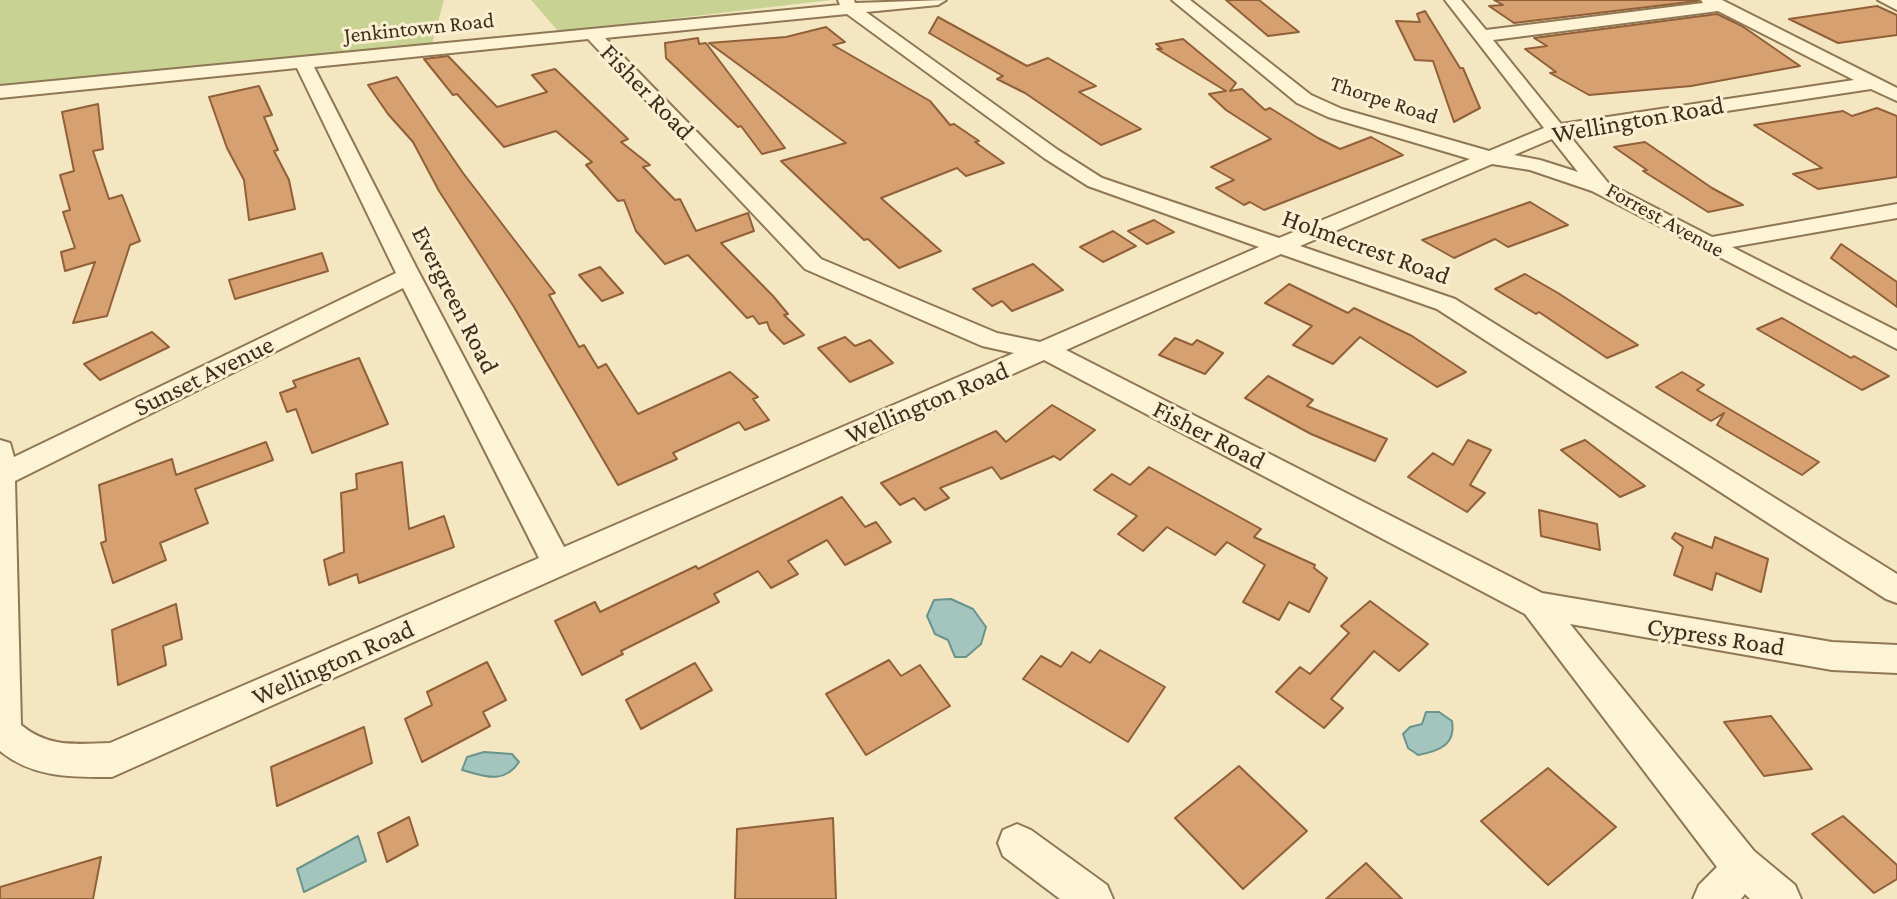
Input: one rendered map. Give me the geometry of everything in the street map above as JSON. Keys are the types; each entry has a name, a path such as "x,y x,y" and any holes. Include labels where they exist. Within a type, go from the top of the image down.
{"street":[{"name":"Jenkintown Road","path":"0,92 688,24 847,3 938,0"},
{"name":"Thorpe Road","path":"1180,0 1304,99 1335,113 1490,158 1533,164 1601,188"},
{"name":"Forrest Avenue","path":"1453,0 1601,188 1897,341"},
{"path":"1886,0 1897,5"},
{"name":"Holmecrest Road","path":"847,3 1051,154 1095,182 1446,304 1897,590"},
{"path":"1481,36 1715,3 1885,89"},
{"path":"661,13 688,24"},
{"name":"Fisher Road","path":"592,34 813,264 991,340 1047,351 1536,605 1740,865 1781,899"},
{"name":"Evergreen Road","path":"303,62 557,563"},
{"name":"Wellington Road","path":"0,476 3,732 28,752 64,761 112,760 1280,246 1554,131 1885,89"},
{"path":"1709,244 1897,211"},
{"name":"Sunset Avenue","path":"0,476 409,276"},
{"path":"0,450 0,476"},
{"name":"Cypress Road","path":"1536,605 1832,656 1897,659"},
{"path":"1017,843 1093,899"},
{"path":"1713,899 1730,882 1740,865"}],"green space":[{"path":"0,0 444,0 432,44 0,85"},
{"path":"531,0 831,0 559,32"}],"water":[{"path":"951,599 973,609 986,627 981,644 966,657 955,657 948,640 935,634 927,616 934,600"},
{"path":"1426,712 1439,712 1452,721 1453,729 1444,746 1418,755 1408,748 1403,734 1410,727 1422,724"},
{"path":"484,752 512,754 519,762 507,774 493,777 462,770 467,757"},
{"path":"358,836 366,861 304,892 297,869"}],"building":[{"path":"1226,0 1259,0 1299,32 1268,36"},
{"path":"1494,0 1698,1 1514,23 1489,6 1503,5"},
{"path":"1877,6 1897,15 1897,35 1838,43 1789,19"},
{"path":"1425,11 1460,68 1463,68 1480,108 1454,122 1433,61 1415,60 1396,21 1420,22 1417,14"},
{"path":"1717,14 1742,26 1800,66 1691,86 1589,95 1550,73 1556,72 1525,49 1547,46 1534,38"},
{"path":"938,17 1027,66 1048,58 1096,86 1079,92 1141,129 1101,145 1025,93 997,79 1003,76 929,33"},
{"path":"826,27 845,42 833,45 930,101 950,125 954,124 979,141 975,142 1004,163 966,176 957,168 881,198 941,251 899,268 868,239 864,240 781,161 846,143 709,43 786,37"},
{"path":"698,38 699,44 706,43 785,148 762,154 741,126 738,127 666,58 665,43"},
{"path":"1183,39 1236,83 1230,91 1242,89 1265,110 1270,108 1318,138 1340,149 1371,137 1403,155 1264,210 1250,202 1244,205 1216,188 1234,180 1211,167 1271,139 1226,110 1209,94 1226,91 1157,49 1162,49 1156,44"},
{"path":"448,56 497,107 547,92 532,75 555,69 628,139 621,142 650,165 643,167 675,200 680,199 696,231 748,213 754,231 721,243 773,296 788,314 784,315 804,335 784,344 770,330 767,322 759,324 753,316 747,318 688,255 665,264 636,231 624,200 618,201 586,165 592,162 556,131 504,147 457,94 453,95 424,59"},
{"path":"397,77 463,173 555,293 549,295 579,347 584,345 598,368 606,364 638,414 730,372 758,397 753,399 769,420 745,430 739,422 673,453 677,459 618,485 514,307 439,191 413,142 368,85"},
{"path":"259,86 272,115 264,117 278,150 274,151 289,180 295,209 249,220 244,180 227,148 209,97"},
{"path":"98,104 103,149 93,151 109,199 122,195 140,241 130,245 107,316 73,323 95,262 65,271 61,252 75,248 63,212 70,210 60,175 74,171 62,112"},
{"path":"1877,108 1897,116 1897,177 1818,189 1793,174 1822,168 1754,125 1843,111 1852,116"},
{"path":"1645,142 1712,188 1743,205 1708,212 1643,171 1647,170 1614,147"},
{"path":"1530,202 1568,225 1508,247 1495,239 1454,258 1422,240"},
{"path":"1154,220 1174,232 1147,244 1128,231"},
{"path":"1113,231 1136,246 1103,262 1080,247"},
{"path":"1841,244 1897,282 1897,307 1831,258"},
{"path":"322,253 328,271 235,299 229,280"},
{"path":"1033,264 1063,290 1012,311 1002,301 992,306 973,289"},
{"path":"600,267 623,293 602,301 579,275"},
{"path":"1525,274 1638,345 1607,358 1539,312 1536,314 1495,289"},
{"path":"1289,284 1348,313 1354,308 1412,336 1466,372 1437,387 1360,337 1333,364 1293,345 1312,326 1265,303"},
{"path":"1782,318 1889,376 1862,390 1757,329"},
{"path":"152,332 169,347 100,380 84,364"},
{"path":"845,337 855,346 870,340 893,363 850,382 818,348"},
{"path":"1175,338 1192,345 1197,340 1223,353 1205,374 1159,355"},
{"path":"359,358 388,424 312,453 296,409 287,412 280,393 296,387 293,381"},
{"path":"1682,372 1704,385 1697,390 1819,462 1802,475 1717,425 1724,413 1711,421 1656,387"},
{"path":"1268,376 1313,400 1307,406 1387,439 1375,461 1311,434 1245,398"},
{"path":"1052,405 1095,430 1060,460 1054,456 1001,479 992,467 940,488 949,498 925,510 914,498 900,505 881,483 996,431 1006,442"},
{"path":"1468,440 1491,450 1470,485 1485,493 1467,512 1408,477 1433,453 1453,465"},
{"path":"1585,440 1645,486 1620,497 1561,450"},
{"path":"266,442 273,460 195,489 208,523 160,543 166,560 113,583 101,543 106,541 99,485 172,459 176,475"},
{"path":"402,462 409,529 444,516 454,547 359,583 357,574 329,585 324,560 344,552 341,493 357,489 356,474"},
{"path":"1149,467 1261,529 1254,537 1315,565 1314,568 1327,578 1309,612 1289,602 1279,620 1243,602 1265,565 1227,542 1215,555 1167,527 1143,551 1118,534 1137,516 1094,490 1112,474 1130,485"},
{"path":"842,497 865,527 876,522 891,542 845,565 827,540 788,561 798,574 771,588 758,571 714,594 719,602 621,651 623,654 582,675 555,621 595,602 600,612 696,566 698,569"},
{"path":"1539,510 1597,524 1600,550 1541,536"},
{"path":"1675,533 1712,548 1715,537 1768,559 1761,592 1716,573 1712,590 1674,575 1683,547 1672,538"},
{"path":"1370,601 1428,644 1399,671 1374,651 1331,699 1343,708 1324,728 1276,692 1300,667 1310,674 1349,633 1341,626"},
{"path":"176,604 182,639 163,646 166,665 118,685 112,630"},
{"path":"1100,650 1165,687 1128,742 1023,679 1041,656 1061,667 1072,652 1090,663"},
{"path":"889,660 901,676 920,665 950,706 866,755 826,694"},
{"path":"487,662 506,700 483,712 490,726 422,762 405,719 432,705 427,692"},
{"path":"695,663 712,690 641,729 626,700"},
{"path":"1771,716 1812,769 1764,776 1724,722"},
{"path":"364,727 372,763 277,806 271,767"},
{"path":"1239,766 1307,831 1243,889 1175,818"},
{"path":"1548,768 1616,827 1548,885 1481,821"},
{"path":"1843,816 1897,865 1897,879 1874,893 1812,834"},
{"path":"409,817 418,845 387,862 378,833"},
{"path":"833,818 836,899 735,899 737,829"},
{"path":"101,857 93,899 0,899 0,887"},
{"path":"1366,863 1402,899 1326,899"}]}
